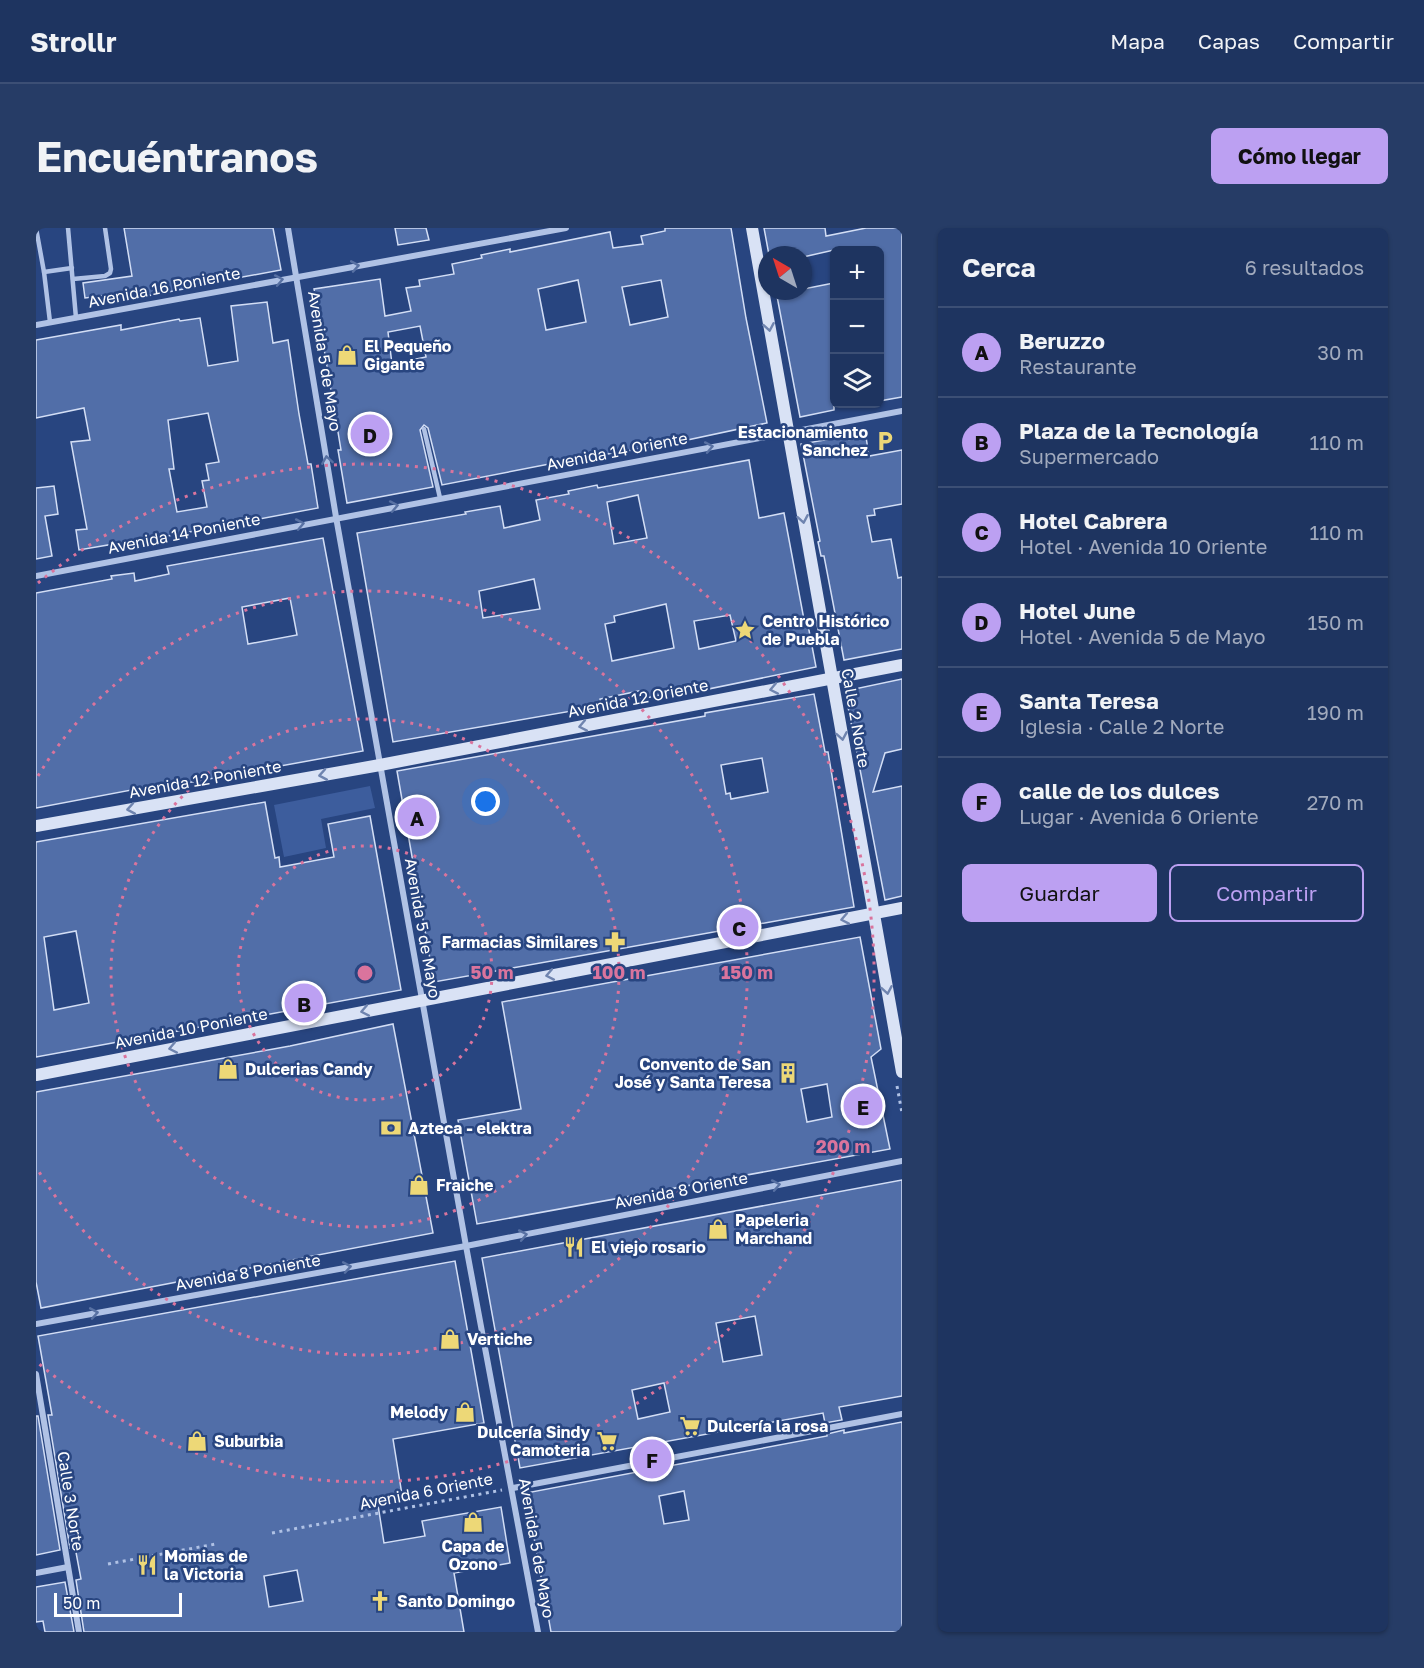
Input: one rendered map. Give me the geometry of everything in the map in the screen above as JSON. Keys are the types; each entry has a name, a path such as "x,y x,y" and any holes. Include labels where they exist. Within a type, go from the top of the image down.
{"main road":[{"name":"Calle 2 Norte","path":"752,228 902,1071"},
{"name":"Avenida 12 Oriente","path":"380,765 902,665"},
{"name":"Avenida 12 Poniente","path":"36,826 380,765"},
{"name":"Avenida 10 Poniente","path":"36,1076 422,999 902,908"}],"street":[{"name":"Avenida 5 de Mayo","path":"288,228 380,765 538,1632"},
{"name":"Avenida 16 Poniente","path":"36,325 566,228"},
{"name":"Avenida 14 Oriente","path":"336,517 902,411"},
{"name":"Avenida 14 Poniente","path":"36,576 336,517"},
{"name":"Avenida 8 Oriente","path":"466,1246 902,1161"},
{"name":"Avenida 8 Poniente","path":"36,1324 466,1246"},
{"name":"Calle 3 Norte","path":"36,1374 79,1632"},
{"name":"Avenida 6 Oriente","path":"513,1488 902,1414"},
{"path":"36,1573 68,1567"}],"lane":[{"path":"36,228 45,272 50,322"},
{"path":"68,228 75,318"},
{"path":"72,279 105,276 110,273 105,228"},
{"path":"45,272 72,268"},
{"path":"424,429 440,498"}],"path":[{"name":"Avenida 6 Oriente","path":"272,1533 513,1488"},
{"path":"108,1564 216,1544"}],"shaded area":[{"path":"370,786 375,808 321,819 326,848 284,857 274,805"}],"building":[{"path":"124,228 273,228 281,270 210,283 209,278 182,282 184,289 136,298 135,292 85,298 83,283 132,276"},
{"path":"395,228 426,228 429,240 398,245"},
{"path":"665,228 731,228 767,423 664,445 570,460 442,485 428,428 424,425 420,430 433,487 347,503 338,450 341,450 314,289 380,279 385,316 411,311 406,288 420,286 419,280 454,274 452,264 482,258 481,255 510,249 510,252 610,232 613,248 643,244 641,236 665,231","holes":["578,280 586,322 546,330 538,289","661,280 668,317 630,325 622,287","420,326 426,357 392,364 388,332"]},
{"path":"764,228 825,228 826,236 866,228 902,228 902,397 884,400 884,246 830,246 830,251 812,255 812,246 767,246"},
{"path":"830,284 830,408 834,410 800,417 778,300 812,300 812,287"},
{"path":"267,302 273,343 288,340 299,414 308,464 311,464 318,508 114,546 114,544 79,550 76,530 87,529 71,442 90,440 84,408 36,418 36,340 121,325 121,330 179,319 180,321 200,318 208,366 238,361 231,306","holes":["208,413 219,462 206,464 209,480 202,481 207,507 177,512 169,469 174,469 168,420"]},
{"path":"848,436 849,440 866,437 869,456 902,450 902,504 874,509 875,515 867,516 872,542 891,539 898,578 902,577 902,649 844,660 824,556 821,556 818,542 820,541 801,444"},
{"path":"749,460 759,518 784,513 805,625 808,625 816,667 684,694 683,690 641,699 639,691 600,699 601,706 393,742 357,533 500,506 504,528 540,520 536,500 569,494 568,491 597,485 598,488","holes":["638,495 647,538 614,544 607,502","534,579 540,609 483,618 479,591","666,604 674,648 612,661 605,624 615,622 614,616","730,615 736,641 699,649 694,621"]},
{"path":"54,486 58,514 45,516 52,556 36,559 36,488"},
{"path":"323,538 363,751 36,808 36,593 112,579 111,576 134,573 135,581 169,574 167,566","holes":["290,598 297,635 248,644 242,607"]},
{"path":"902,679 902,749 885,753 873,792 902,786 902,896 885,900 845,691"},
{"path":"814,694 825,752 828,752 854,907 434,982 397,771 705,716 705,713","holes":["762,758 768,792 731,799 730,793 726,794 721,765"]},
{"path":"265,802 275,858 279,857 280,867 334,857 328,824 370,816 401,990 36,1057 36,842","holes":["76,931 89,1003 54,1010 44,937"]},
{"path":"860,937 881,1049 871,1057 890,1149 477,1224 458,1120 521,1109 502,1002","holes":["827,1084 832,1117 807,1122 801,1089"]},
{"path":"393,1024 433,1233 41,1308 36,1282 36,1092 290,1046"},
{"path":"902,1180 902,1396 839,1407 842,1420 825,1423 823,1413 520,1468 482,1258","holes":["755,1316 762,1355 723,1362 716,1323","664,1383 670,1412 638,1419 632,1390"]},
{"path":"455,1261 484,1423 393,1439 403,1501 378,1505 384,1543 425,1536 422,1521 501,1507 510,1563 454,1573 464,1632 84,1632 76,1580 81,1579 75,1547 70,1548 48,1415 52,1415 38,1336","holes":["297,1570 303,1601 269,1607 264,1576"]},
{"path":"36,1416 38,1416 60,1550 36,1555"},
{"path":"902,1422 902,1632 551,1632 526,1493 827,1436 827,1434 844,1430 844,1433","holes":["684,1491 689,1520 664,1524 659,1496"]},
{"path":"65,1582 74,1632 45,1632 43,1621 36,1622 36,1587"}],"place":[{"name":"El Pequeño Gigante","path":"347,355"},
{"name":"Hotel June","path":"370,434"},
{"name":"Estacionamiento Sanchez","path":"885,441"},
{"name":"Centro Histórico de Puebla","path":"745,630"},
{"name":"Beruzzo","path":"417,817"},
{"name":"Hotel Cabrera","path":"739,927"},
{"name":"Farmacias Similares","path":"615,942"},
{"name":"Plaza de la Tecnología","path":"304,1003"},
{"name":"Dulcerias Candy","path":"228,1069"},
{"name":"Convento de San José y Santa Teresa","path":"788,1073"},
{"name":"Santa Teresa","path":"863,1106"},
{"name":"Azteca - elektra","path":"391,1128"},
{"name":"Fraiche","path":"419,1185"},
{"name":"Papeleria Marchand","path":"718,1229"},
{"name":"El viejo rosario","path":"574,1247"},
{"name":"Vertiche","path":"450,1339"},
{"name":"Melody","path":"465,1412"},
{"name":"Dulcería la rosa","path":"690,1426"},
{"name":"Suburbia","path":"197,1441"},
{"name":"Dulcería Sindy Camoteria","path":"607,1441"},
{"name":"calle de los dulces","path":"652,1459"},
{"name":"Capa de Ozono","path":"473,1522"},
{"name":"Momias de la Victoria","path":"147,1565"},
{"name":"Santo Domingo","path":"380,1601"}]}
